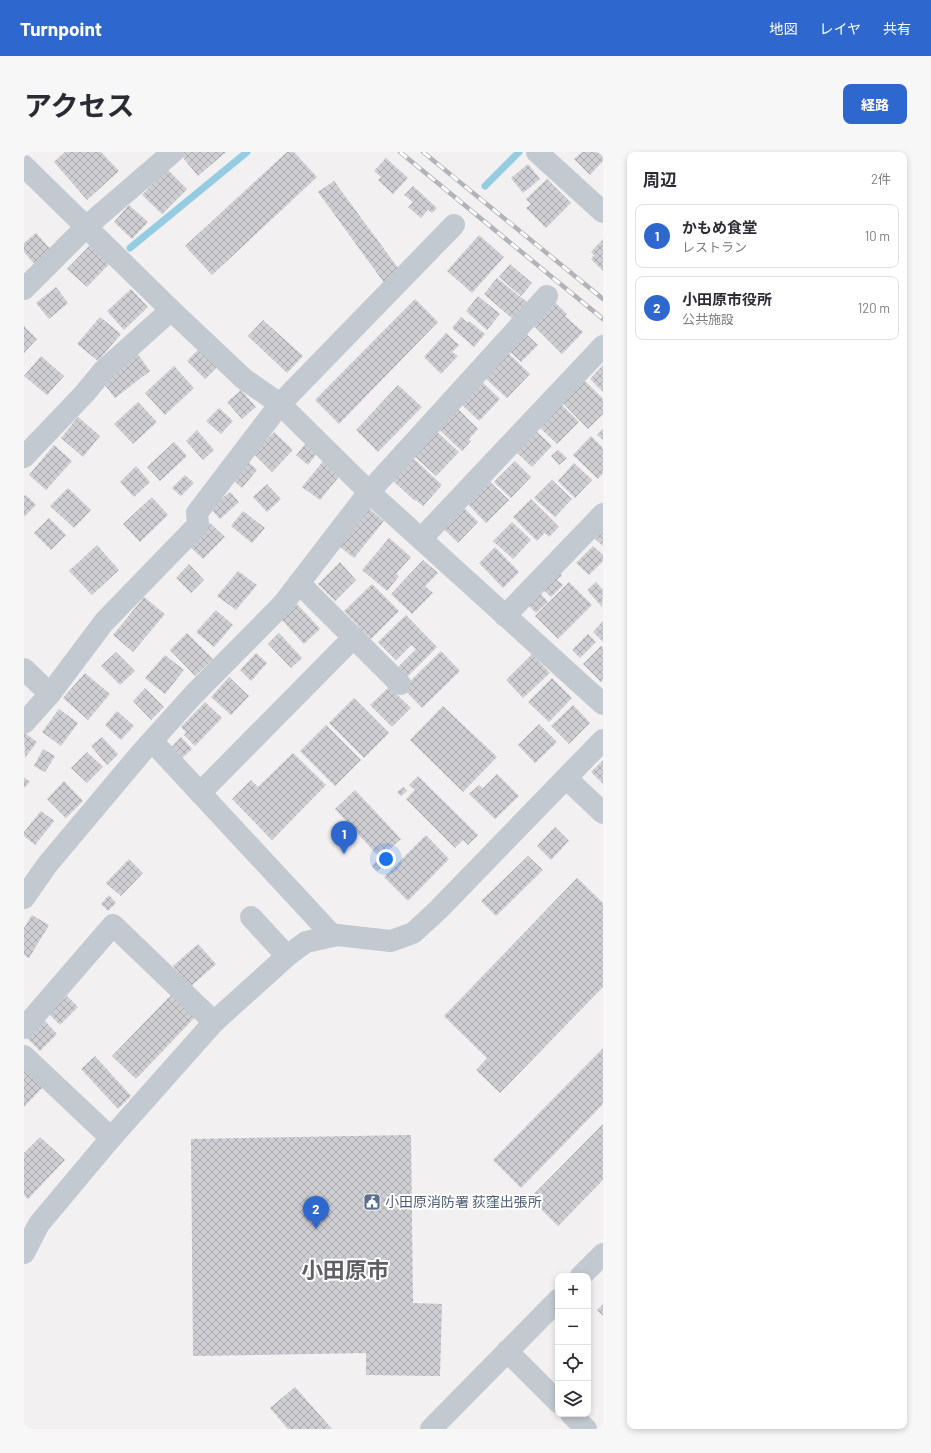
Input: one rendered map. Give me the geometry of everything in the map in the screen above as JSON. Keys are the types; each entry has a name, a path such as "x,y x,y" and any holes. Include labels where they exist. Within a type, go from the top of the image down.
{"street":[{"path":"24,289 87,226 173,152"},
{"path":"537,152 603,212"},
{"path":"24,166 87,226 170,310 244,379 280,404 369,492 603,704"},
{"path":"24,723 50,694 104,622 198,525 197,513 280,404 454,225"},
{"path":"24,898 47,865 152,741 194,694 283,604 369,492 547,296"},
{"path":"24,457 85,393 103,371 170,310"},
{"path":"421,539 603,346"},
{"path":"505,616 603,514"},
{"path":"299,583 400,684"},
{"path":"200,793 354,637"},
{"path":"24,669 50,694"},
{"path":"24,1253 32,1220 111,1138 214,1022 287,956 306,942 337,935 391,941 412,933 438,910 603,740"},
{"path":"152,741 333,936"},
{"path":"566,778 603,813"},
{"path":"251,917 287,956"},
{"path":"24,1028 113,925 214,1022"},
{"path":"24,1056 111,1138"},
{"path":"584,1273 603,1254"},
{"path":"431,1429 555,1303"},
{"path":"507,1351 555,1399"},
{"path":"574,1417 586,1429"}],"building":[{"path":"65,152 101,152 119,171 87,200 54,162"},
{"path":"182,152 226,152 198,176 180,154"},
{"path":"287,152 294,152 317,177 212,275 185,246"},
{"path":"582,152 603,152 603,161 590,175 574,159"},
{"path":"386,158 408,178 393,194 378,180 381,177 374,171"},
{"path":"528,164 540,179 523,193 511,178"},
{"path":"167,169 187,189 162,214 142,195"},
{"path":"547,179 571,203 546,228 526,208 531,204 526,199"},
{"path":"334,181 401,272 385,284 318,192"},
{"path":"413,186 437,208 432,213 428,210 421,218 408,207 413,202 404,195"},
{"path":"129,205 148,222 132,239 114,222"},
{"path":"36,233 53,252 36,266 24,252 24,243"},
{"path":"479,235 504,257 472,293 447,271"},
{"path":"603,239 603,271 591,259 594,255 591,252"},
{"path":"91,244 111,262 87,287 67,269"},
{"path":"510,264 532,283 521,296 499,277"},
{"path":"497,278 529,304 515,321 484,294"},
{"path":"56,287 68,303 49,319 36,303"},
{"path":"131,289 148,307 124,330 107,311"},
{"path":"478,296 500,314 487,330 466,311"},
{"path":"415,299 438,322 339,424 315,400"},
{"path":"553,300 567,314 565,316 583,332 562,354 531,323"},
{"path":"100,317 121,334 98,361 77,344"},
{"path":"461,317 468,323 469,321 485,334 474,347 452,328"},
{"path":"263,320 303,356 287,373 248,336"},
{"path":"24,326 37,339 24,353"},
{"path":"522,330 538,345 521,362 506,348"},
{"path":"446,333 459,345 452,352 458,356 441,374 424,357"},
{"path":"202,346 220,364 205,379 187,361"},
{"path":"506,351 530,374 507,398 483,376"},
{"path":"137,353 150,371 115,398 101,380"},
{"path":"41,356 64,376 47,395 24,376"},
{"path":"603,365 603,392 590,379"},
{"path":"174,366 194,388 165,415 145,393"},
{"path":"580,376 603,399 603,414 588,429 558,398"},
{"path":"480,380 500,399 479,421 459,402"},
{"path":"398,385 422,407 378,452 356,430"},
{"path":"241,390 256,407 242,419 227,402"},
{"path":"558,401 579,422 557,444 535,423"},
{"path":"138,402 157,422 133,444 114,424"},
{"path":"452,403 478,429 469,439 471,441 462,451 432,423"},
{"path":"219,408 233,421 221,434 206,421"},
{"path":"78,417 100,436 83,457 61,438"},
{"path":"603,429 603,440 597,435"},
{"path":"197,430 214,450 203,460 186,441"},
{"path":"435,430 459,452 436,476 412,454"},
{"path":"535,430 552,446 532,467 515,451"},
{"path":"274,432 293,450 272,472 253,453"},
{"path":"591,436 603,448 603,473 598,479 573,455"},
{"path":"174,442 187,456 160,481 147,467"},
{"path":"307,442 318,452 308,465 296,455"},
{"path":"54,445 72,461 46,490 29,475"},
{"path":"558,450 567,458 559,465 551,456"},
{"path":"242,456 257,470 242,488 226,474"},
{"path":"412,457 442,485 423,506 416,500 415,501 391,479"},
{"path":"324,460 342,473 320,500 302,487"},
{"path":"515,461 531,477 511,498 494,482"},
{"path":"574,463 592,480 575,498 558,481"},
{"path":"136,466 150,482 134,497 120,482"},
{"path":"185,475 194,483 181,496 172,488"},
{"path":"487,479 509,500 486,523 465,501"},
{"path":"552,480 572,499 555,517 534,498"},
{"path":"267,484 281,499 267,512 253,497"},
{"path":"68,488 91,510 74,528 50,506"},
{"path":"230,492 239,502 220,519 210,508"},
{"path":"26,495 36,505 24,517 24,496"},
{"path":"152,497 168,515 140,542 123,524"},
{"path":"531,499 559,527 549,537 545,533 537,541 513,517"},
{"path":"366,506 384,521 354,558 335,543"},
{"path":"462,506 478,522 458,543 442,527"},
{"path":"243,511 265,528 252,543 231,526"},
{"path":"49,518 66,535 51,550 34,533"},
{"path":"512,522 531,540 513,559 493,541"},
{"path":"210,523 225,537 203,559 188,545"},
{"path":"603,528 603,546 594,538"},
{"path":"389,538 411,557 396,574 399,576 387,591 362,570"},
{"path":"97,545 119,570 92,595 69,571"},
{"path":"593,546 603,555 603,561 589,575 576,563"},
{"path":"495,547 519,572 503,588 479,563"},
{"path":"423,560 438,573 425,586 433,593 412,614 391,594"},
{"path":"340,562 356,580 335,601 318,584"},
{"path":"189,564 204,580 191,593 176,578"},
{"path":"238,571 257,585 236,610 217,596"},
{"path":"559,572 562,575 557,580 563,585 551,597 543,590"},
{"path":"569,582 592,605 558,639 535,616"},
{"path":"596,582 603,590 602,607 587,590"},
{"path":"372,584 399,611 371,639 344,611"},
{"path":"540,593 548,602 536,613 528,605"},
{"path":"144,597 165,614 133,652 113,635"},
{"path":"297,604 320,629 304,644 281,619"},
{"path":"216,610 233,625 214,647 196,632"},
{"path":"406,615 437,647 407,677 398,667 416,649 411,645 396,660 378,642"},
{"path":"603,621 603,642 593,632"},
{"path":"187,633 213,659 195,676 170,650"},
{"path":"279,633 302,658 291,668 268,644"},
{"path":"588,634 596,642 580,658 572,650"},
{"path":"601,646 603,647 603,680 601,682 583,664"},
{"path":"441,651 460,671 422,708 403,688"},
{"path":"116,652 135,671 120,685 101,666"},
{"path":"256,653 267,663 251,681 240,670"},
{"path":"532,654 550,673 523,698 506,680"},
{"path":"165,655 184,670 165,694 145,678"},
{"path":"85,673 110,694 88,720 63,698"},
{"path":"229,677 249,696 231,715 211,697"},
{"path":"552,678 572,698 549,722 528,702"},
{"path":"389,687 411,708 392,727 370,705"},
{"path":"145,688 164,707 151,720 133,701"},
{"path":"354,698 389,733 364,758 329,723"},
{"path":"205,702 222,718 195,746 184,735 186,732 181,727"},
{"path":"573,705 590,723 569,744 551,726"},
{"path":"443,706 497,757 463,792 410,740"},
{"path":"59,709 78,723 61,746 42,732"},
{"path":"117,711 134,726 121,740 105,725"},
{"path":"539,724 557,742 535,763 518,745"},
{"path":"326,725 361,760 335,786 300,751"},
{"path":"25,733 37,742 25,758 24,734"},
{"path":"102,737 118,754 107,765 91,746"},
{"path":"181,737 192,749 179,761 168,750"},
{"path":"43,749 55,756 45,772 34,766"},
{"path":"87,752 103,767 87,783 71,768"},
{"path":"293,753 326,785 272,840 232,799 251,780 258,787"},
{"path":"603,760 603,784 591,772"},
{"path":"497,774 519,796 495,819 469,794 479,785 483,788"},
{"path":"418,776 478,835 468,845 463,840 455,848 406,799 415,790 409,785"},
{"path":"24,777 30,782 24,788"},
{"path":"64,781 83,801 66,818 47,799"},
{"path":"403,787 407,791 401,796 397,792"},
{"path":"355,790 401,839 380,858 335,809"},
{"path":"41,811 54,821 35,845 24,836 24,832"},
{"path":"555,827 569,841 551,860 537,846"},
{"path":"426,835 449,859 408,901 384,877"},
{"path":"528,856 543,870 496,916 481,901"},
{"path":"129,859 143,873 121,896 106,883"},
{"path":"378,860 383,866 377,871 372,866"},
{"path":"577,878 603,903 603,987 500,1093 476,1070 487,1058 444,1016"},
{"path":"109,895 116,903 108,911 101,904"},
{"path":"32,915 49,925 29,958 24,955 24,928"},
{"path":"198,944 216,964 190,987 173,966"},
{"path":"175,991 199,1013 136,1079 112,1056"},
{"path":"67,996 78,1007 60,1025 49,1014"},
{"path":"41,1017 57,1034 40,1051 24,1035"},
{"path":"603,1048 603,1104 521,1188 493,1160"},
{"path":"95,1056 131,1096 118,1109 81,1069"},
{"path":"24,1067 43,1087 24,1107"},
{"path":"603,1124 603,1180 558,1226 530,1198"},
{"path":"411,1135 413,1303 442,1304 440,1376 366,1375 366,1353 193,1356 191,1139"},
{"path":"40,1137 65,1160 28,1199 24,1195 24,1153"},
{"path":"603,1304 603,1316 597,1310"},
{"path":"295,1387 332,1429 288,1429 270,1408"}],"waterway":[{"path":"130,248 247,152"},
{"path":"485,186 519,152"}],"railway":[{"path":"400,152 603,319"},
{"path":"423,152 603,299"}],"place":[{"name":"かもめ食堂","path":"344,854"},
{"name":"小田原消防署 荻窪出張所","path":"372,1202"},
{"name":"小田原市役所","path":"316,1229"}],"district":[{"name":"小田原市","path":"345,1270"}]}
